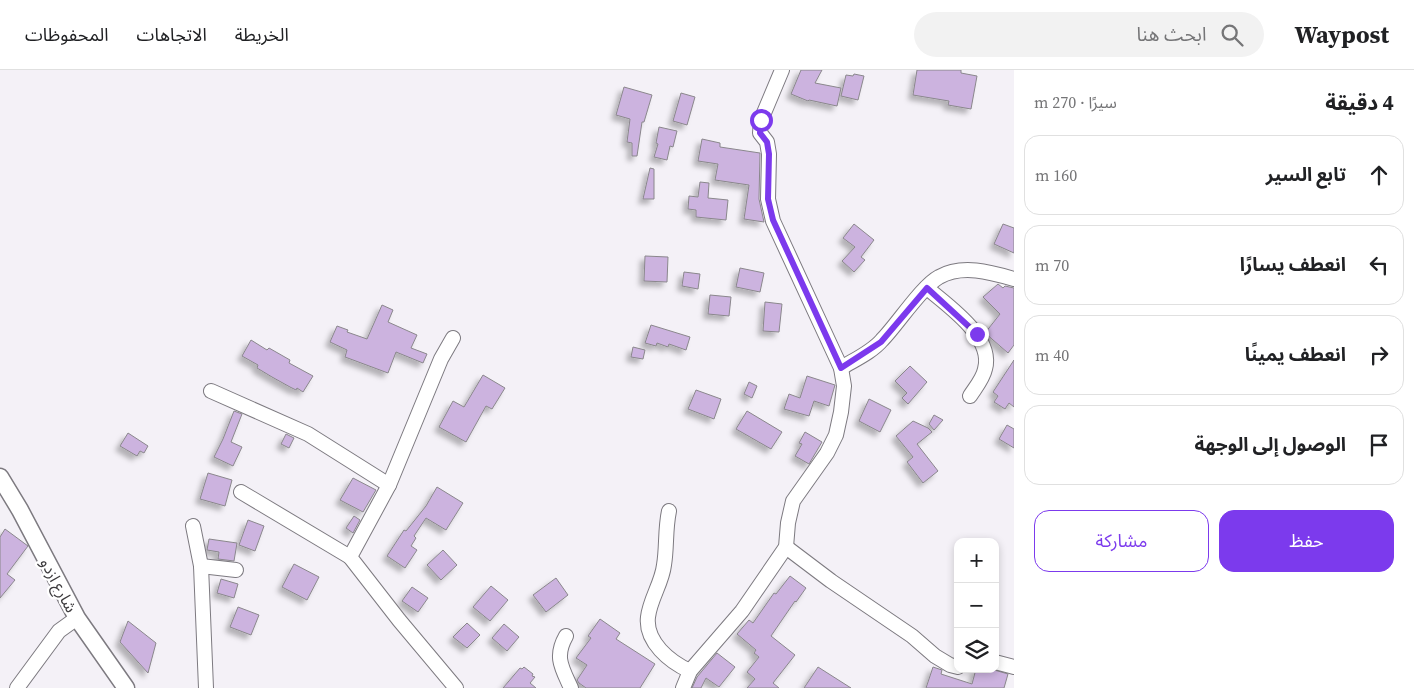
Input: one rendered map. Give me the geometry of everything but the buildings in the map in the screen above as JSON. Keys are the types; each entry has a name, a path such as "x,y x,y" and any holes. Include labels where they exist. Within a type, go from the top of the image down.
{"street":[{"path":"683,688 690,672 742,611 786,547 788,523 793,501 827,453 836,435 841,412 844,386 841,368 773,220 768,199 769,154 767,142 760,133 761,120 782,70"},
{"path":"841,368 881,342 938,277 958,270 989,272 1014,279"},
{"path":"927,288 977,334 983,345 987,359 985,372 970,396"},
{"path":"350,557 389,486 441,359 453,338"},
{"path":"211,391 308,434 389,486"},
{"name":"شارع ازدو","path":"0,477 20,510 77,618 126,688"},
{"path":"241,492 350,557 399,620 456,688"},
{"path":"669,511 664,567 648,616 648,630 665,656 690,672"},
{"path":"193,526 201,566 206,688"},
{"path":"786,547 831,581 912,636 935,656 954,666"},
{"path":"201,566 236,570"},
{"path":"17,688 59,631 77,618"},
{"path":"566,636 560,647 560,664 571,688"},
{"path":"999,663 1014,667"}],"route":[{"path":"761,120 760,133 767,142 769,154 768,199 773,220 841,368 881,342 927,288 977,334"}]}
